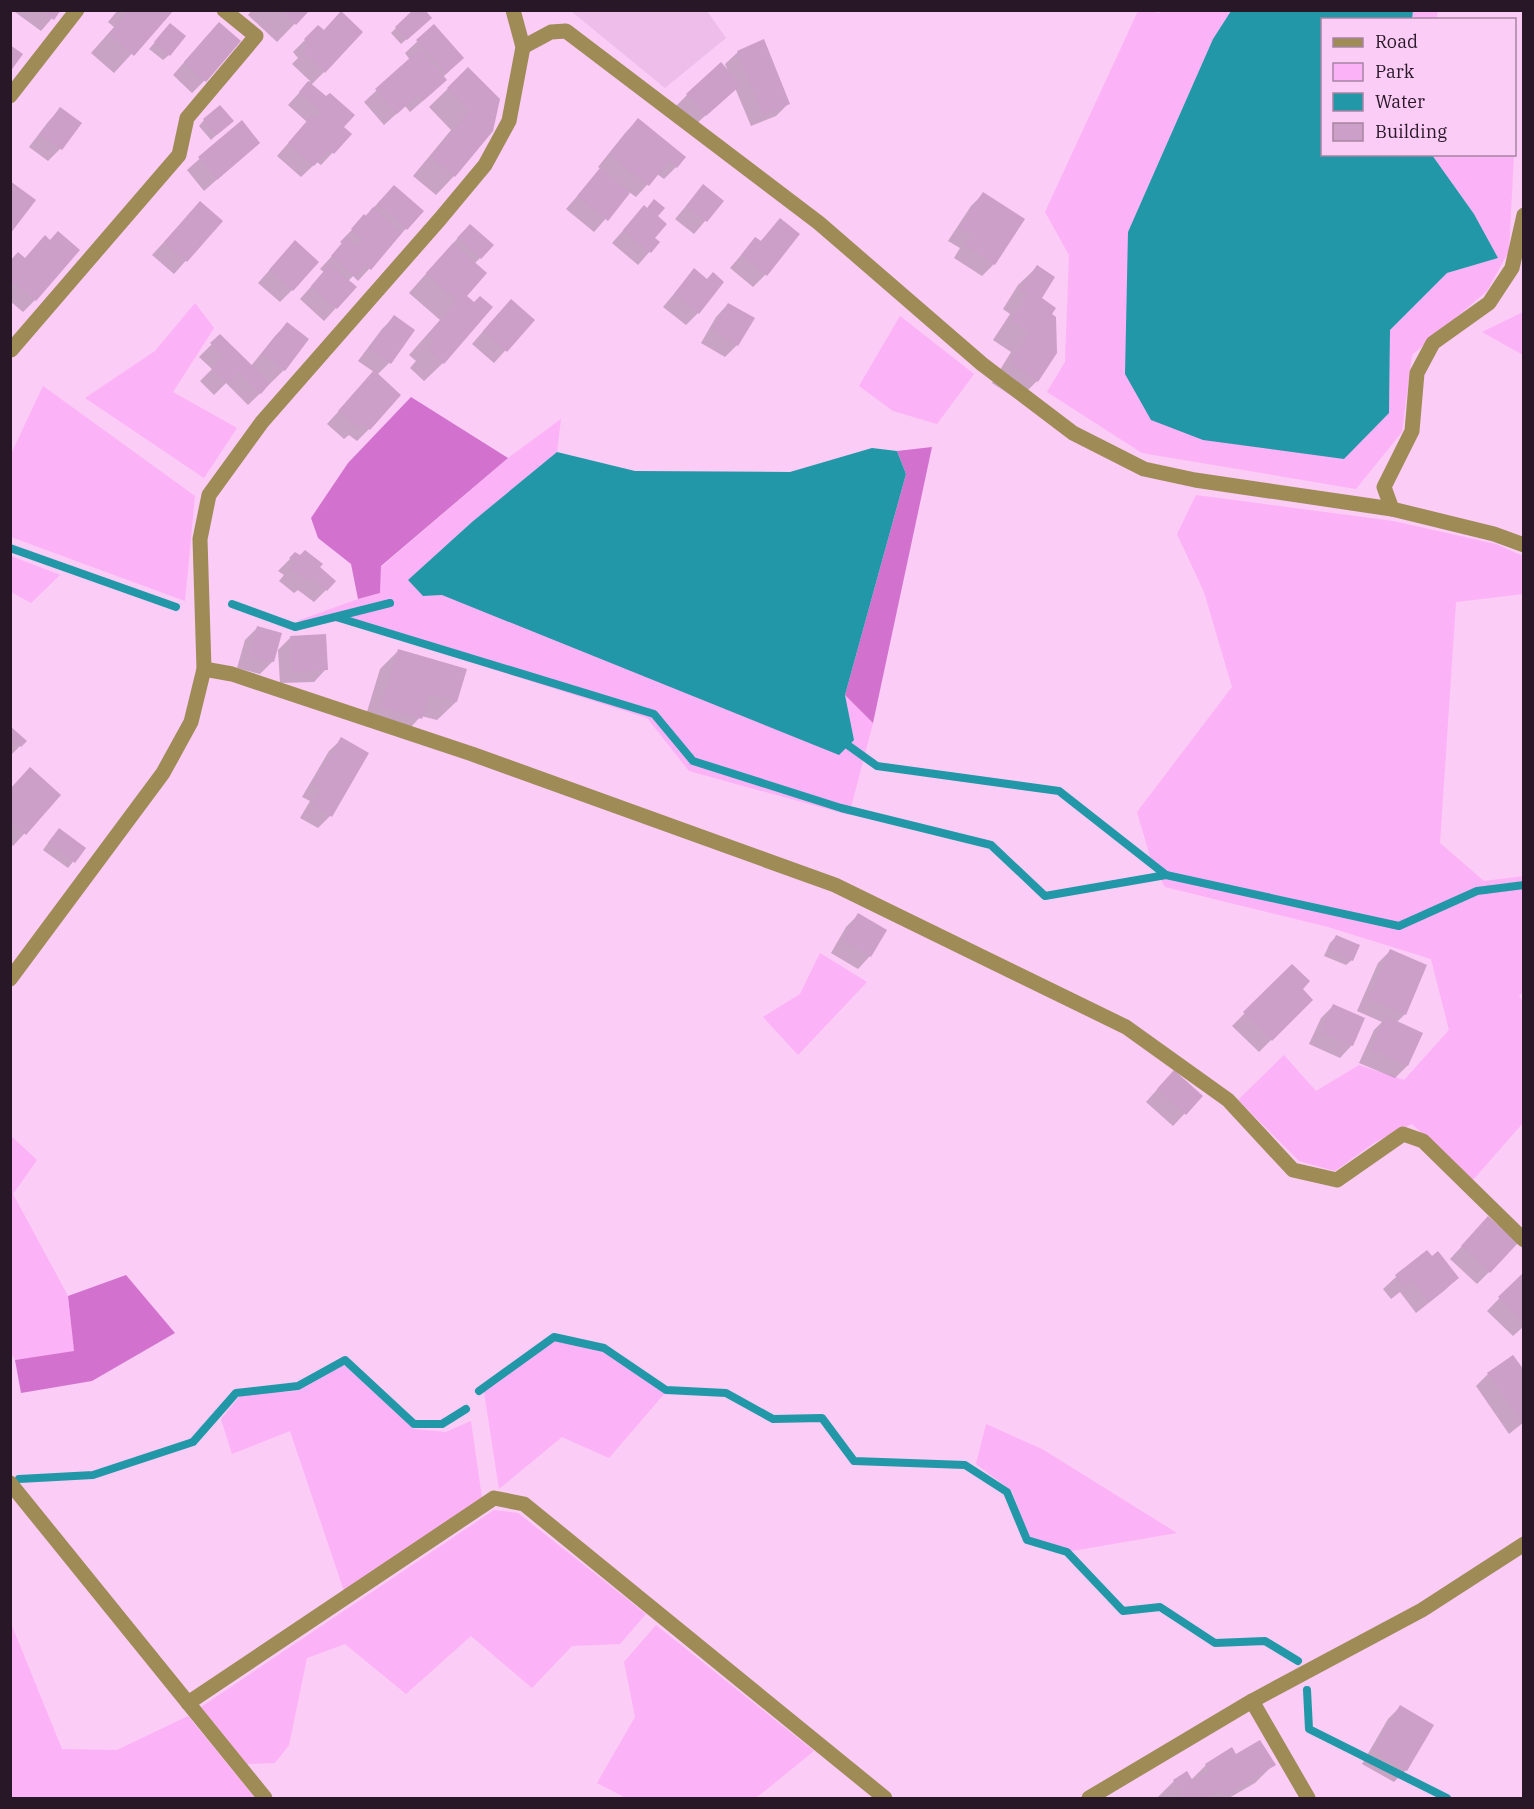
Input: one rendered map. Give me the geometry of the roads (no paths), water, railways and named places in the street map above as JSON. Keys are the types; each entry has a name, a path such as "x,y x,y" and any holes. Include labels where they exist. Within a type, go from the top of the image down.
{"street":[{"path":"10,96 77,10"},
{"path":"11,350 179,156 187,118 256,36 224,10"},
{"path":"10,979 163,773 191,722 204,669 200,539 209,495 262,422 485,165 509,121 523,47 513,10"},
{"path":"523,47 551,32 566,31 819,223 981,364 1073,433 1144,470 1195,480 1392,509 1494,534 1524,545"},
{"path":"1392,509 1384,487 1412,431 1417,373 1433,343 1489,303 1512,268 1524,215"},
{"path":"204,669 232,674 472,754 835,885 1126,1027 1228,1100 1293,1170 1337,1180 1403,1134 1423,1142 1524,1240"},
{"path":"10,1483 265,1798"},
{"path":"188,1703 494,1498 524,1504 885,1798"},
{"path":"1089,1798 1252,1701 1422,1610 1524,1544"},
{"path":"1252,1701 1308,1798"}],"water":[{"path":"1231,11 1413,11 1412,18 1321,18 1321,156 1433,156 1474,214 1498,258 1447,273 1390,330 1389,413 1344,459 1203,440 1151,420 1125,374 1128,232 1213,39"},
{"path":"872,448 897,451 906,474 845,695 854,740 839,755 442,595 423,596 408,580 472,522 557,452 635,471 790,472"}],"waterway":[{"path":"10,548 176,607"},
{"path":"232,604 295,627 390,603"},
{"path":"336,617 654,714 693,761 841,808 991,845 1045,896 1166,875"},
{"path":"842,741 877,766 1059,791 1166,875 1399,926 1477,891 1524,885"},
{"path":"479,1391 554,1337 604,1348 666,1390 726,1393 773,1419 822,1418 854,1461 965,1465 1007,1492 1027,1540 1067,1552 1123,1611 1160,1607 1215,1643 1265,1641 1298,1661"},
{"path":"19,1479 93,1475 193,1442 236,1393 298,1386 345,1360 414,1424 442,1424 466,1409"},
{"path":"1307,1690 1309,1729 1447,1798"}]}
